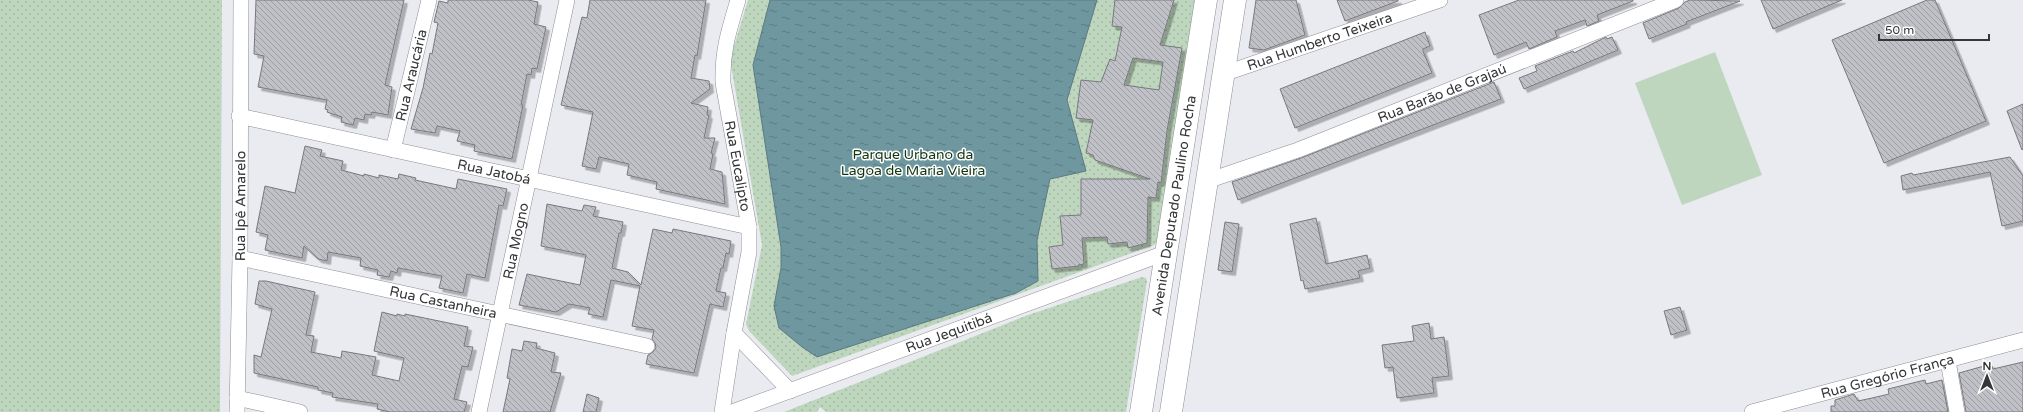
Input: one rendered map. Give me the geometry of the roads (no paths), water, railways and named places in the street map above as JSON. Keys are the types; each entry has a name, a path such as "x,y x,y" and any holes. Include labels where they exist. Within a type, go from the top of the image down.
{"main road":[{"name":"Avenida Deputado Paulino Rocha","path":"1142,407 1165,253 1206,0"},
{"name":"Avenida Deputado Paulino Rocha","path":"1170,412 1234,0"},
{"path":"1142,407 1170,412"}],"street":[{"name":"Rua Ipê Amarelo","path":"238,405 240,258 240,0"},
{"name":"Rua Araucária","path":"393,150 429,0"},
{"name":"Rua Mogno","path":"479,412 567,0"},
{"name":"Rua Eucalipto","path":"722,412 734,333 749,252 749,227 723,83 726,39 738,0"},
{"name":"Rua Barão de Grajaú","path":"1207,181 1298,150 1369,123 1676,0"},
{"name":"Rua Humberto Teixeira","path":"1223,74 1431,2"},
{"name":"Rua Jatobá","path":"239,116 749,227"},
{"name":"Rua Jequitibá","path":"732,412 1165,253"},
{"name":"Rua Castanheira","path":"240,258 647,346"},
{"path":"734,333 790,391"},
{"name":"Rua Gregório França","path":"1752,412 2023,340"},
{"path":"1948,361 1957,412"},
{"path":"238,405 300,412"}],"water":[{"name":"Parque Urbano da Lagoa de Maria Vieira","path":"770,0 1097,0 1067,100 1086,171 1050,179 1037,240 1038,281 1016,293 817,357 779,328 774,306 781,268 781,247 753,65"}]}
